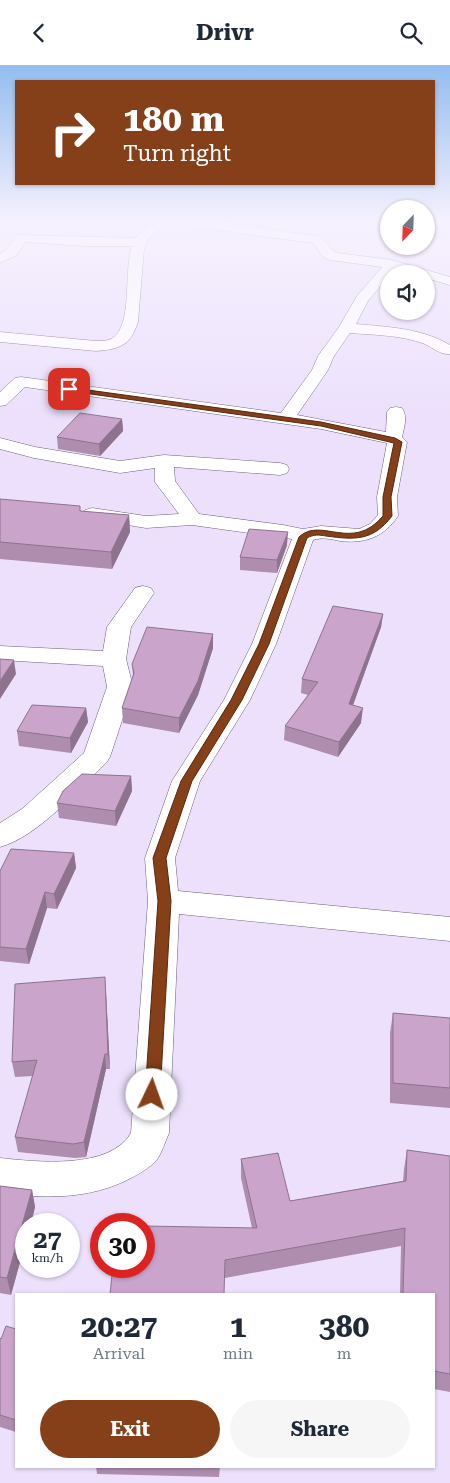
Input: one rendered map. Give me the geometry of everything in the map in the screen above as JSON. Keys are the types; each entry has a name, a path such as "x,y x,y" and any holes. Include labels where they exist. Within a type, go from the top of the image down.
{"street":[{"path":"0,337 96,346 111,345 120,341 125,336 132,319 133,288"},
{"path":"286,420 320,370 326,356 346,328 362,299 371,288"},
{"path":"346,328 399,333 437,343 447,350"},
{"path":"0,401 21,382 321,424 393,439 398,442 387,497 388,516 377,529 366,535 344,536 312,532 304,537 264,644 237,700 186,781 160,858 164,901 150,1133 143,1149 119,1165 72,1179 42,1180 0,1176"},
{"path":"393,439 396,412"},
{"path":"0,443 34,452 120,467 164,461 280,469"},
{"path":"164,461 165,482 192,519"},
{"path":"78,512 146,522 192,519 283,531 304,537"},
{"path":"0,837 32,816 96,757 120,687 114,659 120,627 142,593"},
{"path":"0,653 114,659"},
{"path":"164,901 450,929"}],"building":[{"path":"80,413 122,419 99,444 57,437"},
{"path":"0,499 80,506 80,511 129,515 111,552 0,542"},
{"path":"249,529 288,532 277,560 240,557"},
{"path":"333,606 383,614 349,704 363,708 339,742 285,726 318,682 302,679"},
{"path":"147,627 213,634 198,681 179,718 122,708 134,673 132,664"},
{"path":"0,659 14,660 0,681"},
{"path":"32,705 86,708 70,738 17,731"},
{"path":"82,774 131,776 115,811 57,803 63,791"},
{"path":"11,849 74,853 54,894 45,892 26,949 0,947 0,871"},
{"path":"105,977 108,1054 105,1054 84,1142 73,1144 15,1137 37,1060 12,1062 15,984"},
{"path":"393,1013 450,1018 450,1088 393,1083"},
{"path":"407,1150 450,1156 450,1374 435,1371 435,1293 403,1293 405,1228 225,1260 224,1293 110,1293 112,1278 155,1278 155,1226 257,1228 241,1159 278,1153 290,1201 406,1181"},
{"path":"0,1186 32,1190 25,1213 15,1213 15,1250 7,1278 0,1277"},
{"path":"6,1326 15,1329 15,1420 0,1415 1,1339"}],"route":[{"path":"69,389 321,424 393,439 398,442 387,497 388,516 377,529 366,535 344,536 312,532 304,537 264,644 237,700 186,781 160,858 164,901 152,1095"}]}
